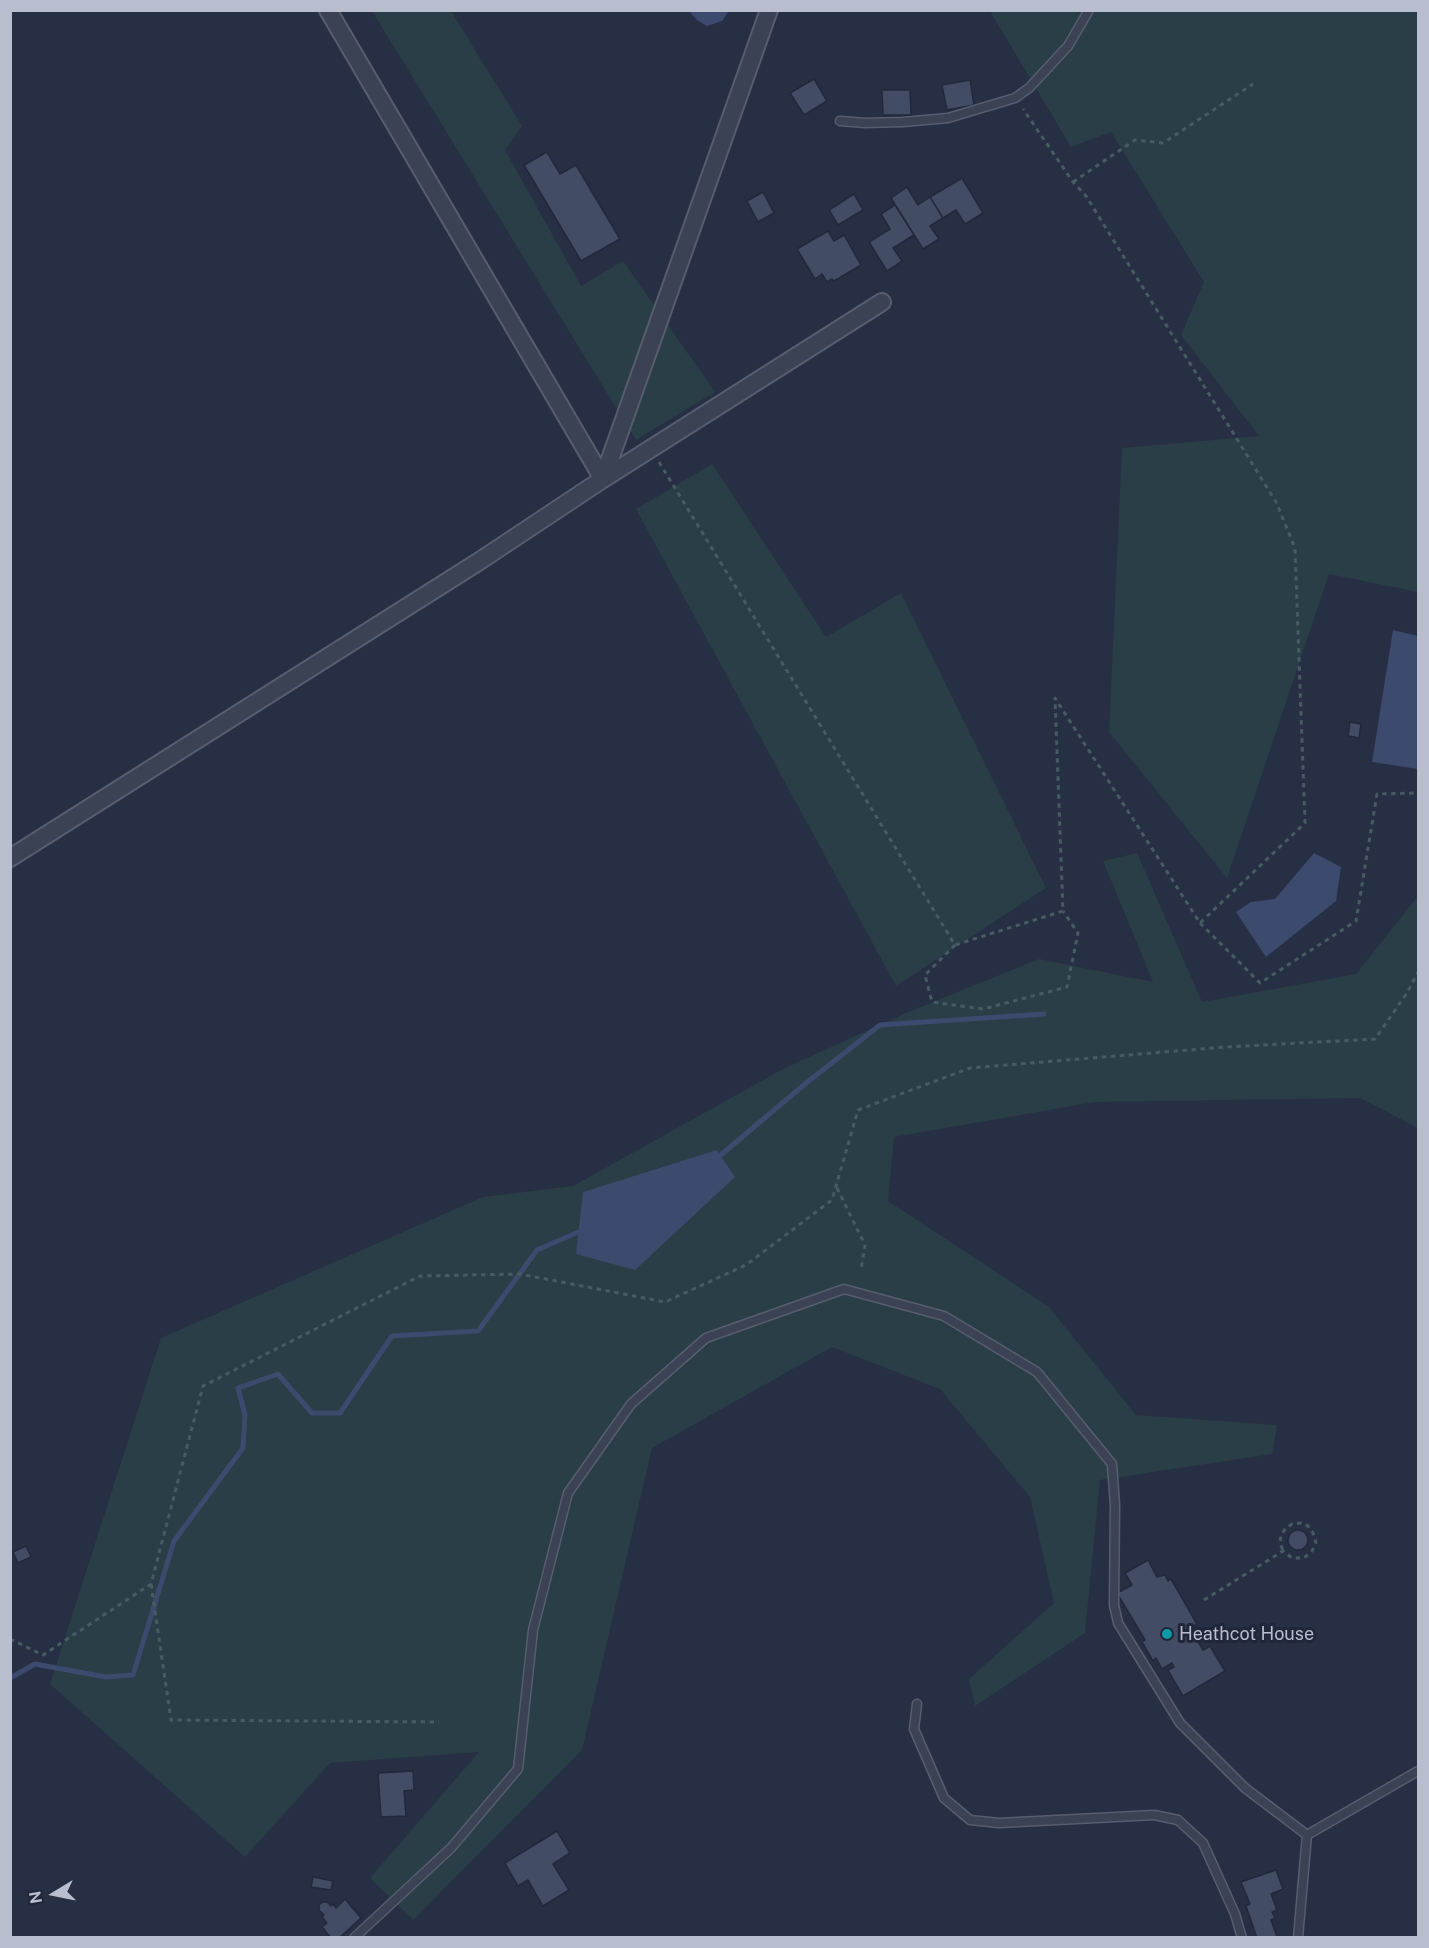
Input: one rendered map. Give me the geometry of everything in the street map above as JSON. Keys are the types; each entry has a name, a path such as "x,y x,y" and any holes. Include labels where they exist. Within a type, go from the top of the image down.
{"street":[{"path":"328,10 603,479"},
{"path":"603,479 769,10"},
{"path":"10,858 478,562 741,390 882,302"}],"lane":[{"path":"840,121 874,123 948,118 1015,98 1029,88 1068,46 1089,10"},
{"path":"354,1938 451,1848 518,1769 533,1630 568,1493 631,1404 706,1338 844,1289 944,1316 1037,1372 1112,1464 1114,1605 1118,1623 1180,1723 1245,1788 1307,1835"},
{"path":"917,1704 914,1729 944,1798 970,1820 999,1823 1154,1815 1178,1820 1203,1843 1235,1914 1242,1938"},
{"path":"1307,1835 1419,1771"},
{"path":"1298,1938 1307,1835"}],"path":[{"path":"1073,182 1136,140 1163,143 1253,84"},
{"path":"1015,98 1073,182 1086,196 1275,502 1295,548 1305,823 1200,923"},
{"path":"652,450 955,945"},
{"path":"1063,911 955,945 925,975 932,1002 983,1009 1067,987 1078,933 1063,911 1056,698 1200,923 1260,983 1356,921 1377,794 1419,793"},
{"path":"439,1722 171,1720 151,1584 203,1386 420,1276 519,1274 665,1302 746,1265 832,1200 858,1110 970,1068 1225,1047 1375,1040 1419,972"},
{"path":"836,1186 865,1245 861,1270"},
{"path":"1301,1523 1308,1526 1314,1533 1316,1542 1312,1551 1304,1558 1292,1558 1283,1551 1280,1543 1281,1535 1292,1524 1301,1523"},
{"path":"1204,1600 1283,1551"},
{"path":"10,1639 43,1655 151,1584"}],"shaded area":[{"path":"372,11 451,11 522,126 505,150 581,286 623,261 715,392 636,440"},
{"path":"990,11 1418,11 1418,592 1329,574 1227,878 1109,732 1122,448 1259,436 1181,335 1204,282 1111,132 1071,147"},
{"path":"712,464 826,637 901,593 1046,888 896,986 636,509"},
{"path":"1137,853 1202,1002 1356,974 1418,896 1418,1128 1360,1098 1095,1102 894,1137 888,1201 1049,1307 1136,1415 1277,1425 1272,1454 1100,1480 1085,1633 975,1706 969,1679 1054,1603 1030,1497 940,1389 832,1347 652,1448 582,1750 413,1920 370,1878 479,1752 330,1763 245,1857 50,1684 161,1338 483,1197 573,1186 783,1069 906,1013 1039,959 1153,982 1103,861"}],"water":[{"path":"689,11 729,11 722,21 707,26"},
{"path":"1393,630 1418,636 1418,769 1372,762"},
{"path":"1314,853 1341,867 1336,901 1266,957 1236,912 1251,902 1275,899"},
{"path":"717,1150 735,1177 635,1270 576,1254 583,1192"}],"building":[{"path":"814,79 827,101 804,115 790,93"},
{"path":"970,80 974,105 947,110 942,85"},
{"path":"882,90 910,90 911,115 883,115"},
{"path":"547,152 560,174 576,165 620,239 581,261 524,165"},
{"path":"962,178 983,213 965,224 956,210 943,218 930,197"},
{"path":"907,187 918,205 930,197 943,218 930,226 939,239 923,249 891,198"},
{"path":"763,192 774,213 758,222 747,201"},
{"path":"854,194 863,210 838,225 829,210"},
{"path":"895,205 914,235 893,248 902,261 887,271 869,242 890,229 881,214"},
{"path":"828,231 834,241 844,235 861,265 834,281 832,279 827,282 822,274 815,279 797,249"},
{"path":"1350,722 1361,724 1359,738 1348,736"},
{"path":"1298,1530 1305,1533 1308,1540 1305,1547 1298,1550 1291,1547 1288,1540 1291,1533"},
{"path":"26,1546 31,1557 18,1563 13,1552"},
{"name":"Heathcot House","path":"1148,1560 1157,1577 1165,1575 1168,1581 1171,1579 1197,1624 1190,1628 1203,1650 1210,1646 1225,1671 1183,1696 1168,1670 1174,1667 1172,1663 1162,1669 1156,1658 1153,1661 1142,1642 1145,1640 1117,1593 1132,1585 1125,1573"},
{"path":"413,1771 414,1790 404,1791 406,1816 381,1817 378,1773"},
{"path":"557,1831 570,1853 553,1864 569,1890 543,1906 528,1880 518,1886 505,1863"},
{"path":"1276,1870 1283,1889 1271,1894 1277,1910 1272,1912 1275,1918 1271,1920 1277,1937 1281,1936 1281,1938 1257,1938 1246,1906 1250,1904 1241,1882"},
{"path":"313,1877 333,1881 331,1890 311,1887"},
{"path":"345,1899 361,1918 339,1938 331,1938 322,1927 327,1923 322,1917 324,1915 319,1910 319,1905 327,1902 336,1908"}],"waterway":[{"path":"716,1159 880,1025 1044,1014"},
{"path":"10,1678 35,1664 106,1677 133,1675 174,1541 243,1448 245,1415 238,1388 278,1374 312,1413 340,1413 392,1336 478,1331 537,1250 583,1230"}],"place":[{"name":"Heathcot House","path":"1167,1634"}]}
